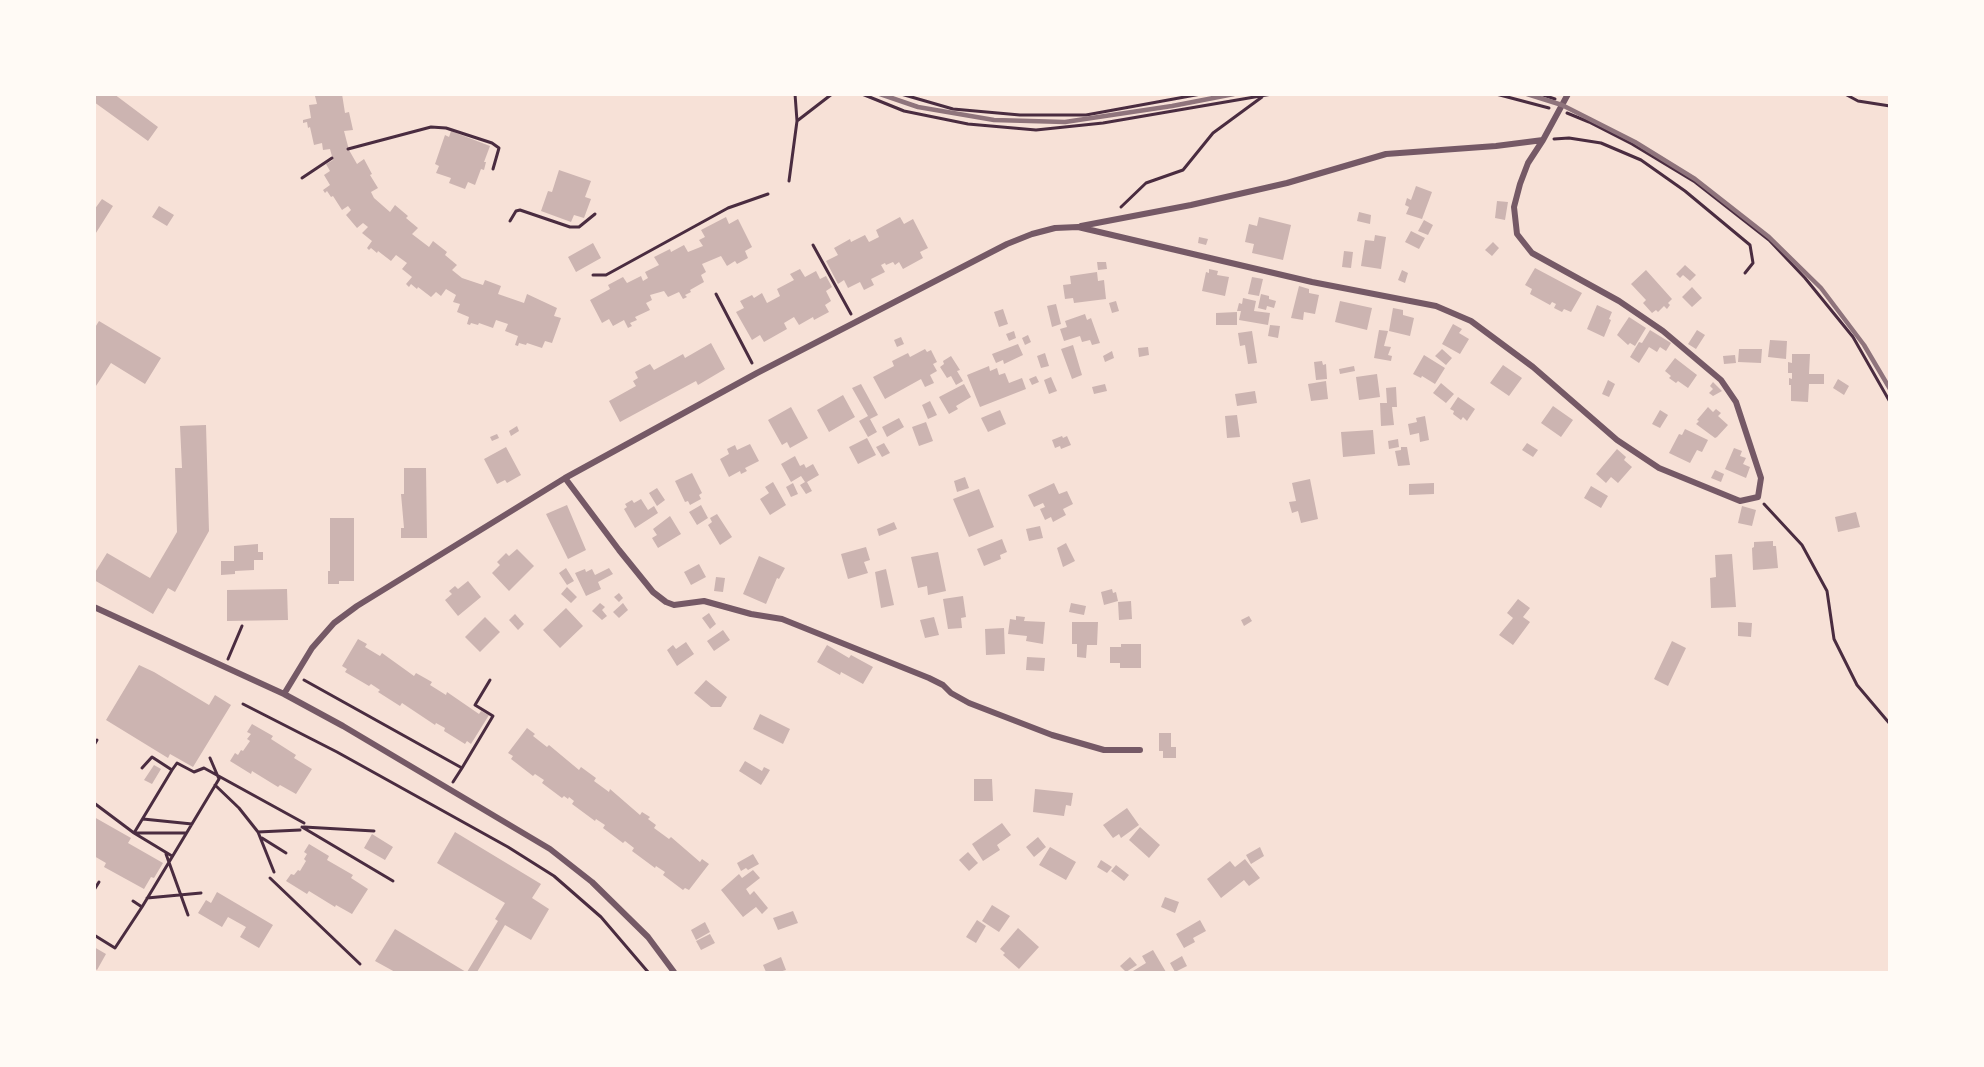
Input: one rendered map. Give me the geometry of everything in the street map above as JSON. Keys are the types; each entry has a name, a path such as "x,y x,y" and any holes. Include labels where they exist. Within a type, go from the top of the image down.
{"street":[{"path":"1078,227 1312,282 1436,306 1471,321 1533,368 1617,440 1659,468 1740,501 1758,497 1761,478 1736,402 1721,380 1663,331 1532,253 1517,234 1514,207 1520,184 1528,163 1568,94"},
{"path":"284,694 312,648 333,623 357,606 565,478 757,373 1017,240 1055,228 1078,227 1104,222 1287,183 1386,154 1496,146 1543,140"},
{"path":"565,478 653,592 666,602 674,605 704,601 751,614 782,619 929,678 969,703 1052,735 1104,750 1140,750"},
{"path":"94,607 284,694 449,788 550,849 592,882 648,937 675,972"}],"path":[{"path":"789,181 797,121 795,94"},
{"path":"797,121 832,94"},
{"path":"862,94 904,111 957,122 1036,130 1103,123 1272,94"},
{"path":"901,94 953,109 1020,115 1086,115 1201,94"},
{"path":"1496,94 1559,110 1589,122 1632,144 1695,182 1768,240 1805,278 1853,337 1890,402"},
{"path":"1540,94 1564,102"},
{"path":"1845,94 1858,101 1890,106"},
{"path":"1104,222 1146,183 1183,170 1214,133 1264,96"},
{"path":"348,149 431,127 446,128 492,143 500,148 493,169"},
{"path":"1543,140 1569,138 1600,143 1641,160 1685,191 1750,245 1753,263 1745,273"},
{"path":"302,178 332,158"},
{"path":"593,275 606,275 728,208 768,194"},
{"path":"510,221 516,211 520,210 570,227 579,226 596,214"},
{"path":"813,244 855,322"},
{"path":"716,294 757,373"},
{"path":"1758,497 1802,545 1827,591 1833,639 1857,685 1890,724"},
{"path":"225,666 242,626"},
{"path":"295,675 462,768"},
{"path":"449,788 494,716 475,705 490,681"},
{"path":"243,704 337,752 508,847 554,876 601,916 648,972"},
{"path":"94,745 97,740"},
{"path":"142,768 152,757 172,770"},
{"path":"94,935 115,948 142,907 219,779 210,758"},
{"path":"134,833 177,763 194,772 204,768 217,774 304,823"},
{"path":"215,785 258,832 274,872"},
{"path":"94,803 134,833 172,856"},
{"path":"142,819 192,824"},
{"path":"374,831 302,826 393,882"},
{"path":"258,832 300,830"},
{"path":"134,833 186,833"},
{"path":"261,838 286,853"},
{"path":"166,852 188,915"},
{"path":"270,878 360,964"},
{"path":"94,890 99,882"},
{"path":"147,898 201,893"},
{"path":"133,901 142,907"}],"building":[{"path":"94,94 114,94 158,127 148,141 94,102"},
{"path":"342,94 345,113 349,112 353,130 344,131 349,150 357,164 364,159 372,174 370,175 378,188 371,192 374,198 390,212 395,205 408,216 406,218 418,228 412,234 429,247 433,241 447,252 445,255 457,265 452,270 462,278 483,285 485,280 501,286 498,294 524,303 527,294 557,308 554,316 561,318 552,343 545,341 542,348 527,343 526,345 519,343 518,346 515,345 518,336 505,331 508,324 496,320 493,328 479,323 478,325 467,324 469,317 457,312 460,304 453,302 456,295 446,289 441,296 436,292 431,297 418,287 417,289 411,284 409,287 406,284 412,277 402,269 407,263 396,255 391,261 378,251 377,253 367,248 372,241 362,233 368,227 363,223 357,228 346,215 351,210 348,206 342,210 333,196 331,197 327,191 325,193 323,190 330,185 324,175 330,171 326,164 333,160 330,149 323,150 322,143 314,145 310,127 308,128 307,122 303,123 303,120 311,118 309,105 317,104 315,96"},
{"path":"451,131 490,146 484,162 486,162 484,170 481,169 475,185 468,182 465,189 449,183 451,178 436,173 439,166 435,164 445,135 449,137"},
{"path":"559,170 591,181 585,197 591,199 584,218 574,215 571,222 541,211 548,191 552,192"},
{"path":"1416,186 1432,192 1422,219 1406,214 1409,207 1405,205 1407,198 1411,200"},
{"path":"102,199 113,206 94,236 94,210"},
{"path":"1497,201 1508,202 1505,220 1495,218"},
{"path":"159,206 174,215 167,226 152,217"},
{"path":"1359,212 1371,215 1370,224 1357,221"},
{"path":"726,217 729,224 738,219 752,247 745,251 748,258 737,264 735,261 727,266 721,256 702,264 706,272 701,275 704,282 690,290 691,292 685,295 687,297 683,299 679,292 668,297 664,291 650,295 652,300 646,303 650,310 635,317 637,320 630,323 632,326 628,328 624,320 613,326 609,319 602,323 590,300 610,289 608,285 623,277 627,283 641,276 643,281 648,278 645,272 659,265 654,257 670,249 671,252 684,245 688,252 703,246 699,240 705,237 701,230"},
{"path":"900,217 904,224 913,219 928,248 920,252 923,258 903,269 899,262 895,265 893,262 881,265 885,272 871,279 874,285 864,290 860,282 848,288 844,280 838,284 826,261 838,255 834,248 850,239 851,242 865,235 869,242 879,237 876,230"},
{"path":"1259,217 1291,225 1283,260 1252,253 1254,244 1245,242 1249,224 1257,226"},
{"path":"1424,220 1433,225 1428,235 1418,231"},
{"path":"1411,231 1425,238 1419,249 1405,242"},
{"path":"1375,235 1386,237 1381,269 1361,266 1365,240 1374,241"},
{"path":"1199,237 1208,239 1206,245 1198,243"},
{"path":"1493,242 1499,248 1492,256 1485,250"},
{"path":"593,243 601,258 576,272 568,257"},
{"path":"1344,251 1353,252 1351,268 1342,267"},
{"path":"1097,262 1106,262 1107,269 1098,270"},
{"path":"1685,265 1696,275 1690,281 1683,275 1680,278 1676,274"},
{"path":"1535,268 1582,293 1571,312 1564,309 1562,312 1554,308 1556,304 1552,302 1550,305 1530,294 1532,289 1525,285"},
{"path":"800,269 805,277 816,271 820,279 826,276 832,287 826,291 831,301 825,305 829,312 799,325 794,317 784,323 787,329 764,342 760,335 752,340 736,312 744,308 740,301 752,295 754,298 762,293 767,303 780,296 777,289 794,280 790,274"},
{"path":"1209,269 1218,271 1217,275 1229,277 1225,296 1202,291 1206,272 1209,273"},
{"path":"1402,270 1408,273 1405,283 1398,280"},
{"path":"1646,270 1672,299 1667,309 1664,306 1658,312 1656,310 1652,313 1643,303 1646,300 1631,284"},
{"path":"1097,272 1098,281 1104,280 1106,299 1074,303 1073,298 1065,299 1063,285 1071,284 1070,276"},
{"path":"1252,277 1263,279 1259,296 1248,294"},
{"path":"1299,286 1309,289 1309,293 1319,295 1315,314 1304,312 1303,320 1291,318"},
{"path":"1692,287 1702,298 1692,307 1682,297"},
{"path":"1261,294 1276,301 1274,308 1267,306 1266,310 1258,308"},
{"path":"1243,298 1256,301 1254,311 1270,313 1268,325 1239,320 1241,311 1237,311"},
{"path":"1116,301 1119,311 1112,313 1109,303"},
{"path":"1340,301 1372,308 1367,330 1335,322"},
{"path":"1056,304 1061,324 1052,327 1047,306"},
{"path":"1597,305 1612,312 1604,337 1587,329"},
{"path":"1393,308 1403,310 1403,315 1414,318 1410,336 1389,331"},
{"path":"1003,309 1008,324 999,327 994,312"},
{"path":"1237,312 1237,325 1216,325 1216,313"},
{"path":"1085,314 1087,320 1091,318 1100,343 1092,345 1090,340 1082,342 1080,336 1064,341 1060,329 1067,327 1065,321"},
{"path":"1629,317 1646,328 1635,346 1630,343 1628,345 1617,335"},
{"path":"99,321 161,358 145,384 111,363 94,389 94,329"},
{"path":"1453,324 1462,329 1459,333 1469,339 1460,354 1442,344"},
{"path":"1270,325 1280,326 1278,338 1268,336"},
{"path":"1379,330 1388,331 1384,346 1391,347 1388,355 1392,356 1391,361 1374,358"},
{"path":"1650,330 1671,343 1666,351 1660,347 1657,352 1649,347 1639,363 1630,357"},
{"path":"1697,330 1705,335 1696,349 1688,344"},
{"path":"1014,331 1016,338 1009,341 1006,334"},
{"path":"1252,331 1257,363 1248,364 1245,345 1240,346 1238,333"},
{"path":"1028,335 1031,342 1025,345 1022,338"},
{"path":"901,337 904,344 897,347 894,340"},
{"path":"1770,340 1787,341 1786,359 1768,357"},
{"path":"711,343 725,369 698,385 696,381 620,422 609,401 636,386 633,381 638,378 635,372 650,364 654,370 683,354 685,358"},
{"path":"1018,344 1023,355 1004,364 1003,360 996,363 992,354"},
{"path":"1073,345 1082,375 1072,379 1061,349"},
{"path":"1148,347 1149,355 1139,357 1138,348"},
{"path":"925,349 927,352 931,350 937,362 933,364 937,371 930,375 934,383 925,387 921,379 885,399 873,377 894,366 892,361 908,353 910,357"},
{"path":"1442,349 1452,358 1446,365 1435,356"},
{"path":"1739,349 1762,349 1761,363 1738,362"},
{"path":"1112,351 1114,358 1105,362 1103,356"},
{"path":"1045,353 1049,366 1041,368 1037,356"},
{"path":"1792,354 1810,354 1809,374 1824,374 1824,384 1809,384 1808,402 1791,401 1789,378 1792,379 1792,373 1788,373 1788,362 1792,363"},
{"path":"1424,355 1445,368 1435,384 1422,376 1421,378 1413,374"},
{"path":"1735,355 1736,363 1724,364 1723,356"},
{"path":"951,356 960,370 957,371 963,381 956,385 951,376 947,378 940,367 944,364 943,361"},
{"path":"1675,358 1697,375 1688,388 1669,378 1671,376 1665,371"},
{"path":"1322,361 1323,365 1326,364 1327,379 1316,380 1314,362"},
{"path":"1503,365 1522,378 1509,396 1490,383"},
{"path":"989,366 990,371 997,368 999,375 1005,373 1009,383 1022,378 1026,389 980,407 967,375"},
{"path":"1354,366 1355,371 1340,374 1339,369"},
{"path":"1377,374 1380,397 1359,400 1356,377"},
{"path":"1036,376 1039,382 1032,385 1029,379"},
{"path":"1051,377 1057,391 1049,394 1044,380"},
{"path":"1838,379 1849,386 1844,395 1833,388"},
{"path":"1608,380 1615,384 1609,397 1602,394"},
{"path":"1326,381 1328,399 1311,401 1308,384"},
{"path":"1713,382 1722,391 1713,396 1709,393 1713,389 1710,386"},
{"path":"1441,383 1454,394 1446,403 1433,393"},
{"path":"861,384 878,415 870,419 877,432 868,437 859,421 868,416 852,388"},
{"path":"964,384 971,397 956,406 958,409 949,414 939,397"},
{"path":"1105,384 1107,391 1094,394 1092,387"},
{"path":"1396,387 1397,407 1392,407 1394,425 1381,426 1380,403 1387,403 1386,388"},
{"path":"1255,391 1257,403 1237,406 1235,394"},
{"path":"843,395 855,417 829,432 817,410"},
{"path":"1458,397 1475,409 1467,421 1463,417 1461,420 1450,409"},
{"path":"930,401 937,415 928,419 922,405"},
{"path":"1553,406 1573,420 1561,437 1541,423"},
{"path":"791,407 808,438 790,448 787,442 782,445 768,420"},
{"path":"1708,407 1713,412 1716,409 1721,413 1718,416 1728,425 1715,438 1696,424"},
{"path":"1000,410 1006,424 988,432 981,418"},
{"path":"1660,410 1668,415 1660,428 1652,424"},
{"path":"1237,415 1240,437 1227,438 1225,416"},
{"path":"1425,416 1429,440 1420,442 1419,433 1410,435 1408,424 1417,422 1416,418"},
{"path":"899,418 904,427 887,437 882,427"},
{"path":"926,422 933,441 919,446 912,427"},
{"path":"206,425 209,531 175,592 168,588 153,614 94,580 94,574 107,553 150,578 177,532 175,468 182,468 180,426"},
{"path":"517,426 519,431 511,436 509,431"},
{"path":"1685,429 1708,440 1702,452 1697,450 1690,463 1669,453 1679,434 1682,435"},
{"path":"1373,430 1375,454 1343,457 1341,432"},
{"path":"497,434 499,438 492,441 490,437"},
{"path":"1062,436 1063,438 1067,436 1071,445 1061,449 1060,446 1055,448 1052,440"},
{"path":"867,438 876,455 858,464 849,447"},
{"path":"1398,439 1399,447 1389,449 1388,441"},
{"path":"884,443 890,453 882,457 876,447"},
{"path":"1527,443 1538,450 1533,457 1522,450"},
{"path":"750,444 759,461 745,468 747,471 741,474 740,471 729,477 720,459 729,454 727,449 735,445 737,450"},
{"path":"506,447 521,475 507,483 505,480 497,484 484,459"},
{"path":"1401,447 1407,447 1410,465 1398,466 1395,451 1401,450"},
{"path":"1734,448 1742,451 1740,456 1746,458 1743,464 1750,467 1746,478 1725,469"},
{"path":"1617,449 1632,467 1618,483 1611,477 1606,483 1596,474"},
{"path":"795,456 800,466 804,464 806,468 813,464 819,475 807,482 812,491 806,494 800,485 805,482 801,476 791,482 781,464"},
{"path":"404,468 426,468 427,538 401,538 401,528 404,528 401,494 404,494"},
{"path":"1715,470 1724,474 1721,482 1711,478"},
{"path":"692,473 702,493 699,495 701,499 690,505 688,501 685,502 675,481"},
{"path":"965,477 969,488 957,492 954,481"},
{"path":"1310,479 1318,519 1301,523 1298,511 1292,513 1289,502 1296,501 1292,483"},
{"path":"773,482 786,505 770,515 760,499 769,493 765,487"},
{"path":"793,483 798,494 791,497 786,487"},
{"path":"1054,483 1059,494 1067,491 1073,504 1063,509 1066,515 1053,522 1051,517 1045,520 1040,509 1045,507 1043,503 1034,507 1028,495"},
{"path":"1434,483 1434,494 1409,495 1409,484"},
{"path":"1591,486 1608,496 1601,508 1584,498"},
{"path":"657,488 665,500 657,506 649,493"},
{"path":"979,489 994,527 969,537 953,499"},
{"path":"641,499 648,510 654,506 658,513 635,528 624,509 627,507 625,504"},
{"path":"567,505 586,550 568,559 546,514"},
{"path":"701,505 708,518 697,525 689,512"},
{"path":"1742,506 1756,510 1752,526 1738,523"},
{"path":"1856,512 1860,527 1838,532 1835,517"},
{"path":"717,514 732,537 720,545 708,525 712,522 710,518"},
{"path":"670,516 681,534 658,548 652,538 657,535 653,529"},
{"path":"330,518 354,518 354,581 328,584"},
{"path":"894,522 897,529 879,536 877,529"},
{"path":"1040,526 1043,538 1029,541 1026,529"},
{"path":"1002,539 1007,552 1000,555 1001,559 984,566 977,549"},
{"path":"1773,541 1773,546 1776,546 1778,568 1753,570 1754,542"},
{"path":"1066,543 1075,561 1063,567 1057,548"},
{"path":"258,544 258,552 263,552 263,560 254,560 254,570 235,571 235,574 221,575 221,561 234,561 234,546"},
{"path":"866,547 870,560 864,562 868,573 848,579 841,554"},
{"path":"517,549 534,566 509,591 492,573 500,565 497,562 506,553 509,556"},
{"path":"938,552 946,591 928,595 927,586 918,588 911,557"},
{"path":"1732,554 1736,607 1711,608 1710,578 1716,577 1715,555"},
{"path":"759,556 785,568 779,579 777,578 766,604 743,594"},
{"path":"699,564 706,577 691,585 684,572"},
{"path":"566,568 574,581 567,585 559,573"},
{"path":"609,568 613,574 598,582 601,589 586,596 575,573 592,569 595,575"},
{"path":"886,569 894,605 881,608 875,572"},
{"path":"716,577 725,578 723,592 714,591"},
{"path":"468,581 481,597 458,616 445,600 452,594 449,591 455,586 458,589"},
{"path":"567,587 577,597 571,603 561,594"},
{"path":"287,589 288,620 227,621 227,590"},
{"path":"1112,589 1113,593 1116,592 1118,601 1104,605 1101,592"},
{"path":"619,593 623,598 619,602 614,597"},
{"path":"963,596 966,617 961,618 962,628 948,629 943,599"},
{"path":"1518,599 1530,608 1523,617 1530,622 1513,645 1499,635 1513,618 1507,613"},
{"path":"1131,601 1132,619 1119,620 1118,602"},
{"path":"600,603 605,607 602,610 607,616 602,620 592,611"},
{"path":"623,603 628,610 619,618 613,612"},
{"path":"1071,603 1086,606 1084,615 1069,612"},
{"path":"566,608 583,626 560,648 543,630"},
{"path":"709,613 716,624 710,629 702,618"},
{"path":"515,614 524,624 518,630 509,620"},
{"path":"1016,616 1025,617 1024,621 1045,622 1043,644 1026,641 1027,636 1008,634 1010,619 1016,620"},
{"path":"1249,616 1252,621 1244,626 1241,620"},
{"path":"485,617 500,632 480,652 465,637"},
{"path":"934,617 939,635 925,638 920,620"},
{"path":"1072,622 1098,622 1097,645 1087,645 1086,658 1077,657 1077,644 1072,644"},
{"path":"1738,622 1752,623 1751,637 1738,636"},
{"path":"1004,628 1005,654 986,655 985,629"},
{"path":"723,630 730,640 714,651 707,641"},
{"path":"358,639 367,644 365,647 380,656 382,653 414,676 416,673 432,682 430,685 446,695 447,692 479,714 481,711 489,715 471,744 467,741 465,744 444,731 445,728 436,723 435,725 402,703 400,706 378,692 380,690 371,684 369,686 345,672 347,669 342,666"},
{"path":"1672,641 1686,648 1668,686 1654,679"},
{"path":"686,642 694,654 677,666 667,650 673,645 676,649"},
{"path":"1121,644 1141,644 1141,668 1120,668 1120,663 1110,663 1110,647 1121,647"},
{"path":"827,645 849,658 851,655 873,667 863,684 841,672 840,675 817,662"},
{"path":"1027,657 1045,658 1044,671 1026,670"},
{"path":"139,665 209,705 215,695 231,705 193,767 170,754 168,758 106,720"},
{"path":"706,680 727,697 721,707 711,707 694,693"},
{"path":"760,714 790,729 783,744 753,729"},
{"path":"252,724 273,736 271,739 296,755 294,758 312,769 296,794 280,785 278,787 252,771 251,774 230,761 235,753 238,755 241,750 243,751 250,741 247,739 251,734 247,732"},
{"path":"527,728 547,747 549,745 579,770 581,767 596,778 594,781 609,792 610,789 640,815 642,812 650,817 648,819 656,825 654,828 669,839 671,837 700,862 702,859 709,864 689,890 685,888 683,890 663,875 665,872 656,866 655,868 632,851 634,848 625,841 623,843 603,828 605,825 596,819 595,821 572,804 574,801 569,797 568,799 564,796 562,798 542,783 544,780 535,774 533,776 511,759 513,756 508,753"},
{"path":"1159,733 1171,733 1171,747 1176,747 1176,758 1163,758 1163,751 1159,751"},
{"path":"745,761 762,771 764,767 770,770 761,785 739,771"},
{"path":"154,765 161,769 152,784 144,780"},
{"path":"974,779 992,779 993,801 974,801"},
{"path":"1035,789 1073,793 1071,806 1066,805 1064,816 1033,812"},
{"path":"1127,808 1139,825 1121,838 1119,834 1113,838 1103,825"},
{"path":"94,817 131,838 128,843 163,863 144,889 104,867 106,863 94,856"},
{"path":"1002,823 1011,835 997,845 1000,850 983,861 972,844"},
{"path":"1140,827 1160,845 1149,858 1129,840"},
{"path":"455,832 541,884 532,898 549,909 531,940 505,925 477,972 467,972 498,921 495,919 505,903 437,863"},
{"path":"372,834 393,847 385,860 364,848"},
{"path":"1038,837 1046,847 1034,857 1026,847"},
{"path":"309,844 329,856 327,860 353,875 351,878 368,889 352,914 336,905 335,907 309,891 307,894 286,881 291,874 294,875 298,870 300,871 306,861 304,859 307,854 304,852"},
{"path":"1050,847 1076,862 1066,880 1039,865"},
{"path":"1260,847 1264,856 1251,864 1246,855"},
{"path":"968,852 978,863 969,871 959,860"},
{"path":"753,854 759,864 741,871 737,863"},
{"path":"1245,859 1260,878 1249,886 1244,880 1221,898 1207,879 1230,861 1235,867"},
{"path":"1101,860 1112,867 1107,873 1097,867"},
{"path":"1116,865 1129,875 1124,881 1111,871"},
{"path":"753,870 760,878 746,889 750,895 754,891 768,908 762,914 756,907 743,917 721,890 739,874 742,878"},
{"path":"217,892 273,925 259,948 240,937 246,927 228,917 222,927 198,913 206,900 211,903"},
{"path":"1165,897 1179,902 1175,913 1161,907"},
{"path":"992,905 1010,916 999,932 982,921"},
{"path":"793,911 798,923 778,930 773,918"},
{"path":"977,920 986,926 976,943 966,937"},
{"path":"1200,920 1206,931 1193,938 1195,942 1184,948 1176,934"},
{"path":"705,922 710,932 696,940 691,930"},
{"path":"1018,928 1039,947 1019,969 1003,955 1005,953 1000,949"},
{"path":"395,929 466,972 395,972 375,961"},
{"path":"710,934 715,943 701,950 696,941"},
{"path":"94,947 106,954 97,970 94,968"},
{"path":"1153,950 1166,972 1134,972 1146,963 1142,956"},
{"path":"1182,956 1187,966 1175,972 1170,963"},
{"path":"781,957 786,970 766,972 763,965"},
{"path":"1130,957 1137,965 1126,972 1120,966"}],"railway":[{"path":"880,94 918,107 994,120 1065,122 1234,94"},
{"path":"1527,94 1562,105 1635,142 1695,179 1769,237 1821,288 1864,345 1890,389"}]}
